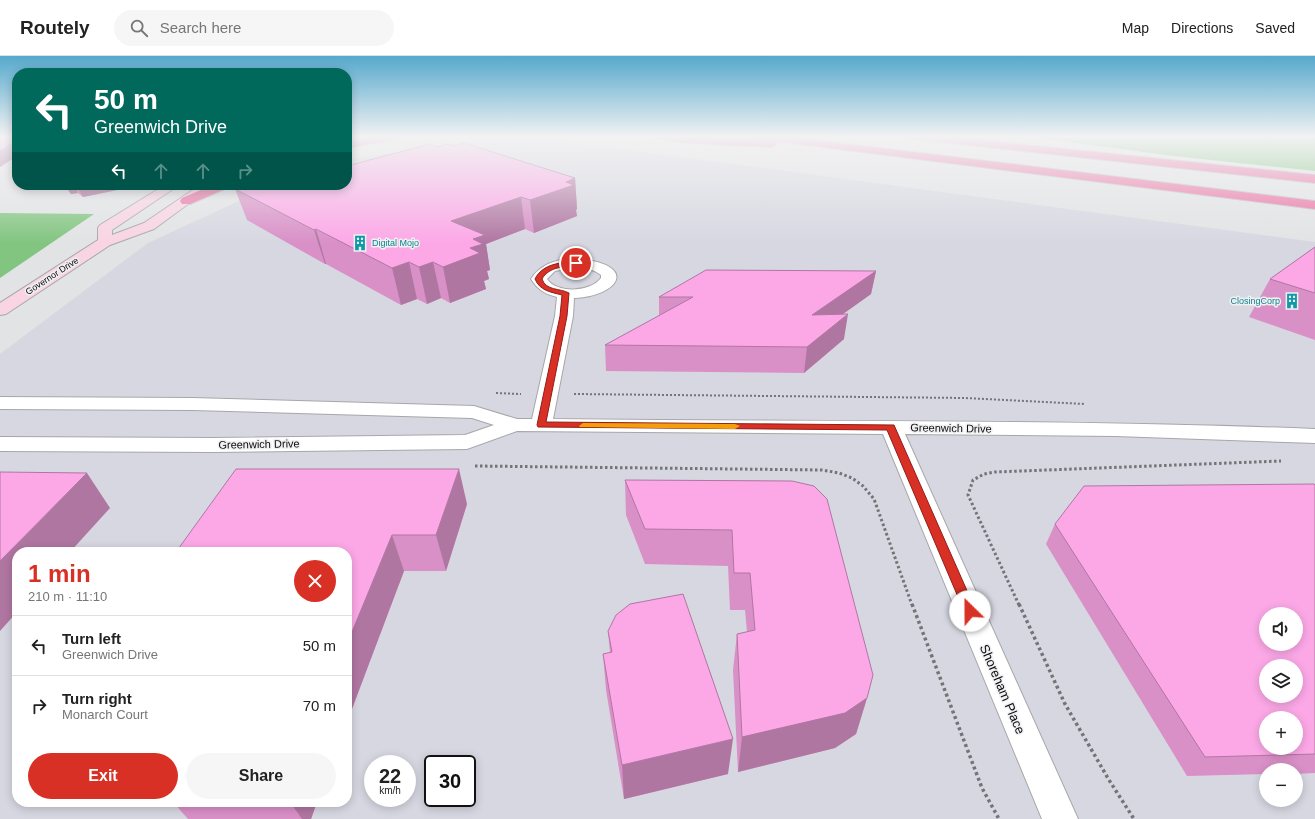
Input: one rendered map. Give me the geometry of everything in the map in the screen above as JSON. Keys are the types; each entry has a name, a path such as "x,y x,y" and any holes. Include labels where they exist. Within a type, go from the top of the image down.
{"highway":[{"path":"1037,172 1315,206"},
{"path":"1252,172 1315,179"},
{"path":"186,201 211,190"}],"main road":[{"path":"105,242 105,228 165,190"},
{"name":"Governor Drive","path":"0,310 105,242 149,226 201,190"}],"street":[{"path":"541,425 564,316 566,293"},
{"name":"Greenwich Drive","path":"0,403 192,404 474,412 515,425 1143,430 1315,436"},
{"name":"Greenwich Drive","path":"0,444 213,445 467,442 515,425"},
{"name":"Shoreham Place","path":"891,427 1060,819"}],"path":[{"path":"490,393 965,398 1087,404"},
{"path":"1134,819 1109,780 1065,704 968,495 973,480 984,474 995,472 1282,461"},
{"path":"467,466 822,470 838,472 854,478 866,488 874,499 917,618 980,780 999,819"}],"shaded area":[{"path":"352,172 790,172 1315,242 1315,819 0,819 0,354 148,243 262,190 352,190"}],"green space":[{"path":"0,213 94,214 0,278"}],"building":[{"path":"352,172 555,172 575,178 566,182 574,185 530,200 521,197 451,221 485,235 473,239 483,244 470,248 480,253 443,267 433,262 419,267 409,262 392,268 316,229 314,230 237,190 352,190"},
{"path":"1315,247 1315,293 1270,279"},
{"path":"706,270 876,271 812,315 848,314 807,347 605,345 693,297 659,297"},
{"path":"236,469 459,469 436,535 392,535 352,632 352,547 180,547"},
{"path":"0,472 87,473 14,547 12,547 12,549 0,561"},
{"path":"625,480 792,481 814,486 827,499 873,675 867,698 845,713 742,737 737,634 755,630 750,573 734,573 732,530 645,529"},
{"path":"1314,484 1315,754 1303,754 1303,711 1259,711 1259,755 1278,755 1205,757 1055,524 1084,486"},
{"path":"683,594 733,739 622,765 603,654 612,652 608,631 616,615 630,604"}],"slow traffic":[{"path":"583,426 735,426"}],"place":[{"name":"Digital Mojo","path":"360,243"},
{"name":"ClosingCorp","path":"1292,301"}],"route":[{"path":"576,263 555,266 541,274 539,279 540,284 546,288 555,292 566,293 564,316 541,425 891,427 970,611"}]}
